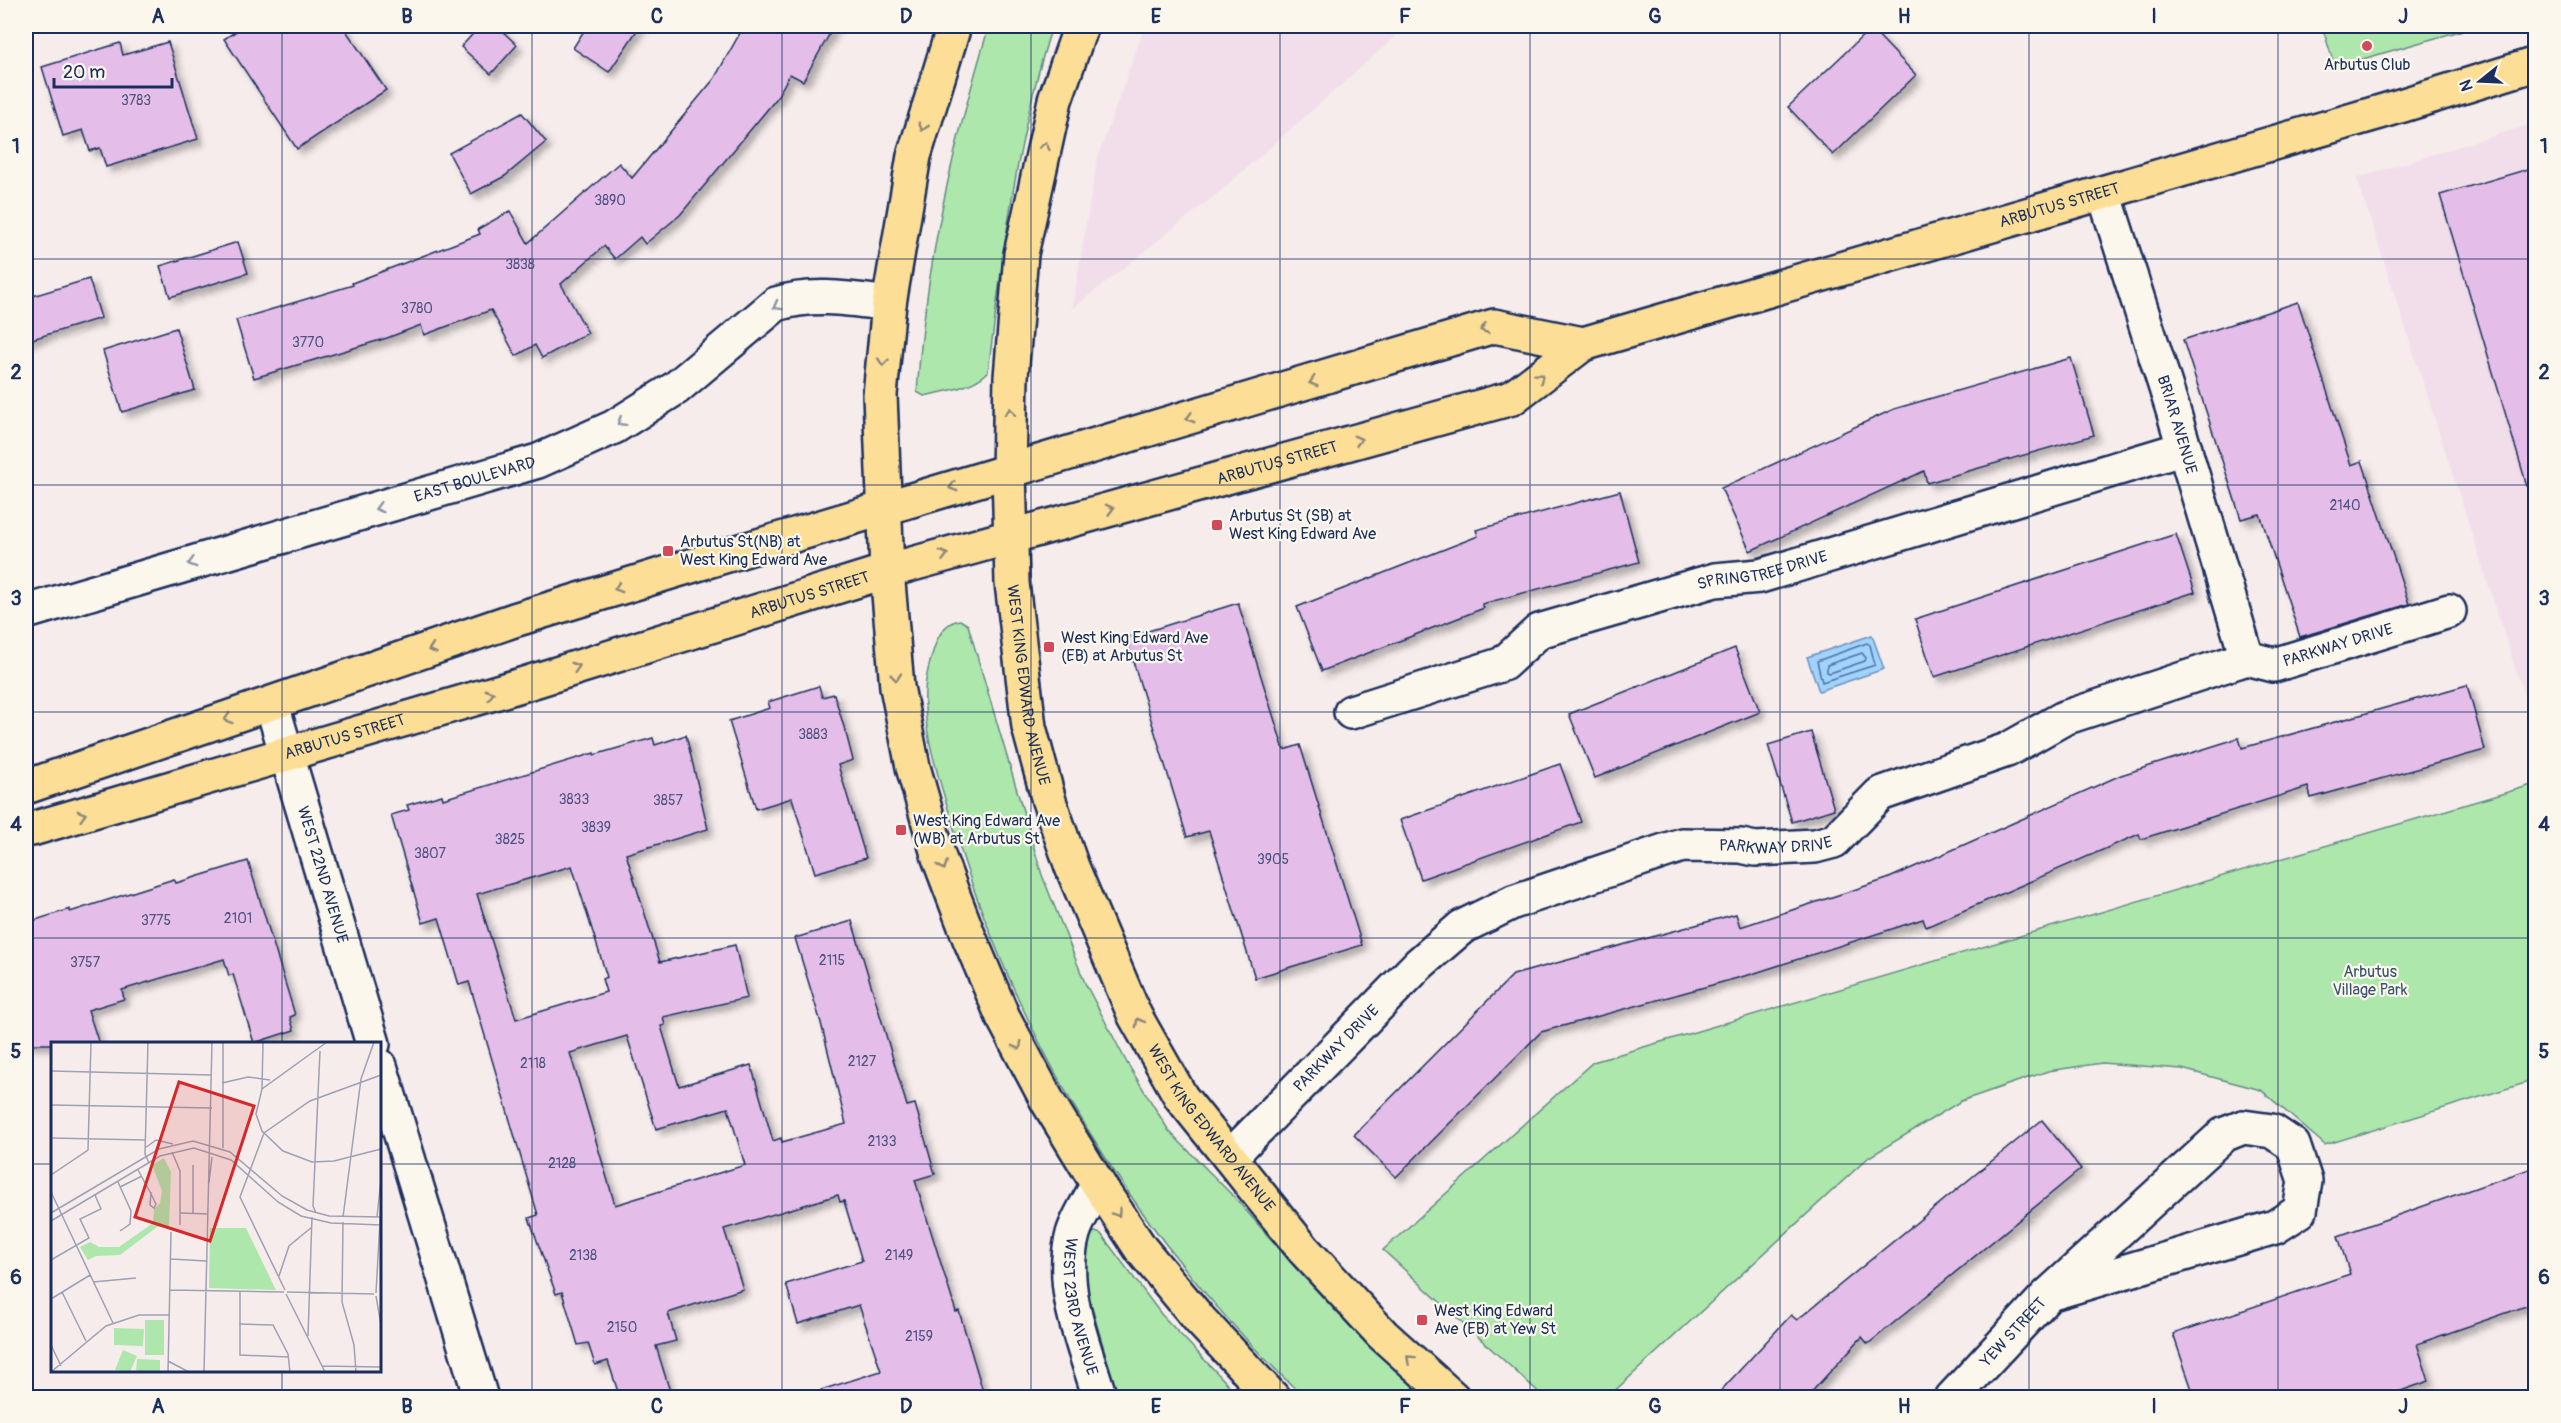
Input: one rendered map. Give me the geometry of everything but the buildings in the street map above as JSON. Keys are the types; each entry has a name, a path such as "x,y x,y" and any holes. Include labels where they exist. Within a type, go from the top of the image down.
{"main road":[{"path":"954,26 914,156 889,304 880,395 887,571 897,687 914,767 939,858 969,937 1003,1017 1048,1102 1098,1184 1148,1258 1200,1320 1274,1398"},
{"name":"WEST KING EDWARD AVENUE","path":"1081,26 1055,100 1021,254 1011,366 1009,471 1012,584 1029,727 1049,801 1068,856 1135,1016 1181,1097 1304,1251 1383,1335 1453,1398"},
{"name":"ARBUTUS STREET","path":"26,829 287,755 887,571 1512,398 1583,344 2104,193 2535,64"},
{"name":"ARBUTUS STREET","path":"26,787 514,621 884,507 1494,326 1583,344"}],"street":[{"name":"BRIAR AVENUE","path":"2104,193 2185,448 2247,658"},
{"name":"EAST BOULEVARD","path":"26,612 538,461 614,427 676,388 776,304 796,297 833,297 889,304"},
{"name":"SPRINGTREE DRIVE","path":"1351,712 1503,664 1539,631 1715,580 1760,576 2185,448"},
{"name":"PARKWAY DRIVE","path":"1230,1158 1419,964 1462,927 1513,902 1682,844 1741,846 1755,849 1815,846 1834,841 1880,794 2007,750 2064,717 2247,658 2274,665 2449,611"},
{"name":"WEST 22ND AVENUE","path":"272,705 372,1042"},
{"path":"381,1069 481,1398"},
{"name":"YEW STREET","path":"1952,1398 2049,1294 2223,1134 2243,1127 2272,1131 2293,1145 2306,1181 2300,1211 2275,1227 2049,1294"},
{"name":"WEST 23RD AVENUE","path":"1098,1184 1073,1233 1068,1265 1073,1305 1100,1398"}],"shaded area":[{"path":"1145,26 1408,26 1218,193 1072,309 1097,159"},
{"path":"2535,123 2535,729 2357,178"}],"green space":[{"path":"989,26 1052,26 1020,154 1005,241 988,372 966,385 924,396 917,392 921,344 934,252 952,162"},
{"name":"Arbutus Club","path":"2322,26 2477,26 2335,67"},
{"path":"960,620 968,625 1042,875 1085,983 1127,1063 1169,1131 1236,1199 1350,1326 1410,1383 1421,1397 1304,1397 1243,1336 1186,1270 1134,1201 1087,1128 1045,1053 1008,975 976,894 934,760 926,723 925,687 928,670 942,632 946,626"},
{"name":"Arbutus Village Park","path":"2535,784 2535,1080 2325,1145 2261,1090 2182,1069 2102,1063 2048,1071 1961,1101 1869,1157 1608,1397 1544,1397 1383,1250 1593,1062"},
{"path":"1095,1232 1101,1234 1161,1314 1240,1397 1118,1397 1085,1284 1084,1261 1091,1234"}],"water":[{"path":"1872,635 1884,669 1819,691 1807,657"}],"place":[{"name":"Arbutus Club","path":"2367,46"},
{"name":"Arbutus St (SB) at West King Edward Ave","path":"1217,525"},
{"name":"Arbutus St(NB) at West King Edward Ave","path":"668,551"},
{"name":"West King Edward Ave (EB) at Arbutus St","path":"1049,647"},
{"name":"West King Edward Ave (WB) at Arbutus St","path":"901,830"},
{"name":"West King Edward Ave (EB) at Yew St","path":"1422,1320"}]}
